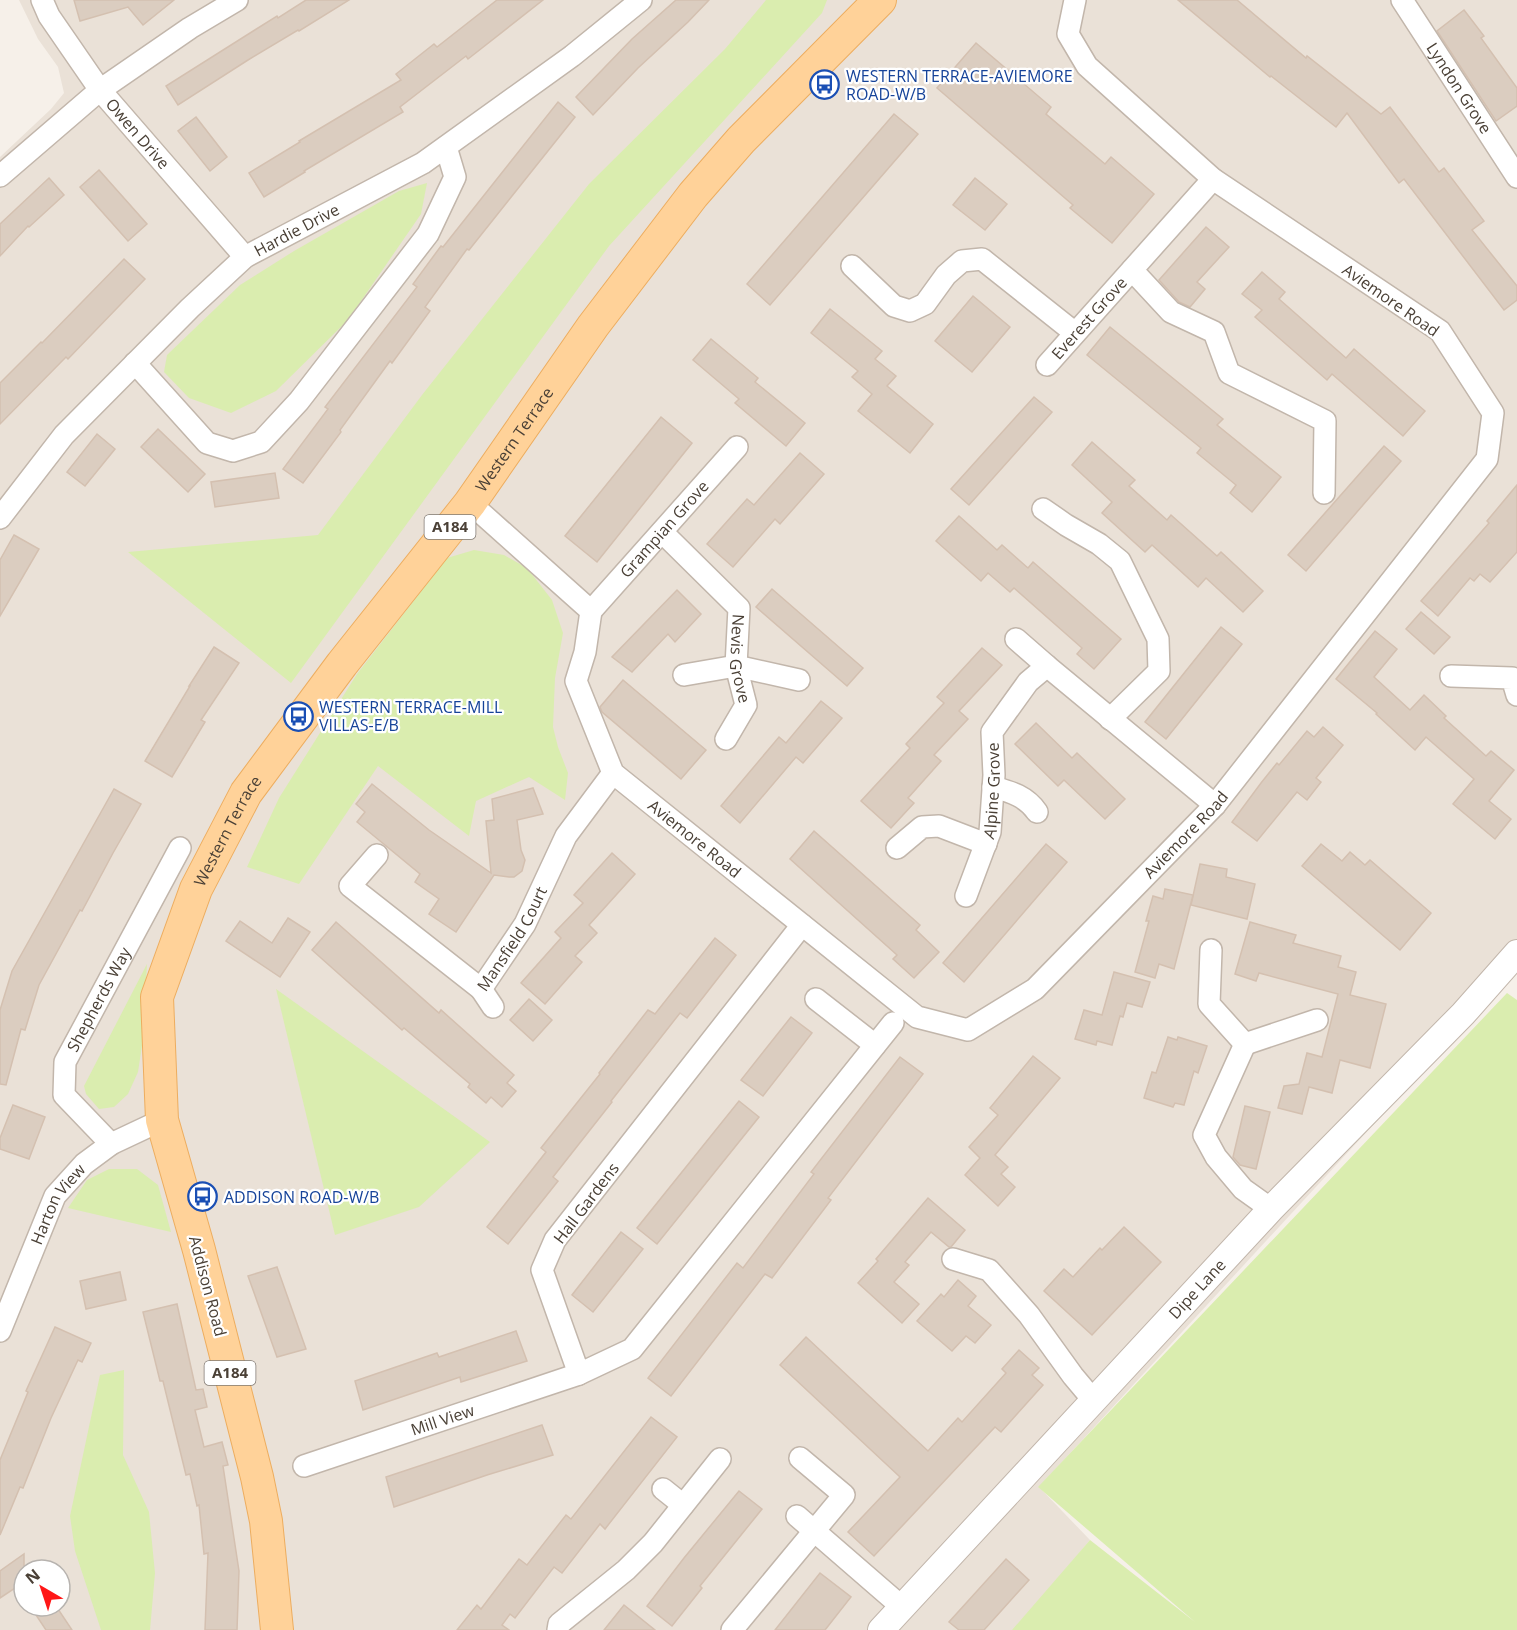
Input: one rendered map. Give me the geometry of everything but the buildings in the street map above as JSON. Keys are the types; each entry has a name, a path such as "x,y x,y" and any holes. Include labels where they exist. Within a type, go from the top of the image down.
{"main road":[{"name":"Western Terrace","path":"162,1120 157,997 196,889 246,793 342,664 470,503 593,326 693,195 741,140 880,0"},
{"name":"Addison Road","path":"162,1120 199,1250 257,1477 266,1521 277,1630"}],"street":[{"name":"Owen Drive","path":"42,0 49,16 100,90 245,257"},
{"path":"0,176 100,90 190,28 237,0"},
{"name":"Hardie Drive","path":"0,518 64,435 190,308 245,257 423,163 572,56 641,0"},
{"name":"Aviemore Road","path":"591,611 585,652 576,681 613,773 917,1017 968,1030 1035,989 1215,805 1487,459 1493,413 1440,331 1213,179 1087,66 1068,34 1075,0"},
{"name":"Lyndon Grove","path":"1402,0 1517,177"},
{"path":"135,363 207,443 233,451 261,442 299,401 428,234 455,177 446,147"},
{"name":"Everest Grove","path":"1047,365 1213,179"},
{"path":"852,266 894,306 910,311 925,304 946,274 962,261 982,258 1075,333"},
{"name":"Everest Grove","path":"1132,270 1171,312 1214,332 1229,373 1324,421 1324,493"},
{"name":"Grampian Grove","path":"591,611 737,447"},
{"path":"470,503 591,611"},
{"path":"1043,509 1099,544 1120,561 1158,639 1159,671 1110,718"},
{"name":"Nevis Grove","path":"662,532 739,608 736,666 746,705 726,739"},
{"path":"1016,639 1215,805"},
{"path":"684,675 736,666 799,680"},
{"name":"Alpine Grove","path":"966,896 990,832 993,787 992,732 1028,682 1047,666"},
{"path":"1451,676 1515,681"},
{"name":"Mansfield Court","path":"377,855 350,886 481,989 525,924 566,837 613,773"},
{"path":"993,787 1013,792 1031,803 1037,812"},
{"path":"897,848 922,827 939,826 986,844"},
{"name":"Shepherds Way","path":"111,1144 64,1095 64,1062 180,848"},
{"name":"Hall Gardens","path":"579,1374 542,1270 555,1240 802,925"},
{"path":"1211,950 1209,1004 1245,1044"},
{"name":"Dipe Lane","path":"881,1630 1271,1209 1463,1014 1517,953"},
{"path":"481,989 493,1007"},
{"path":"816,999 875,1045"},
{"path":"1271,1209 1243,1189 1216,1157 1204,1135 1245,1044 1317,1020"},
{"path":"579,1374 632,1349 893,1023"},
{"name":"Harton View","path":"0,1331 55,1196 84,1164 111,1144 162,1120"},
{"path":"953,1259 989,1270 1029,1315 1094,1401"},
{"name":"Mill View","path":"304,1466 579,1374"},
{"path":"732,1630 844,1495 800,1458"},
{"path":"558,1630 559,1624 626,1570 653,1543 720,1459"},
{"path":"663,1489 683,1505"},
{"path":"797,1516 902,1607"}],"shaded area":[{"path":"19,0 1517,0 1517,969 1039,1487 1090,1540 1015,1630 0,1630 0,157 51,109 64,93 58,67 38,39"}],"green space":[{"path":"766,0 827,0 822,13 609,246 291,683 128,552 318,535 422,395 589,184 725,49"},
{"path":"427,183 421,214 348,320 276,391 231,413 189,398 164,372 167,355 240,285 399,191"},
{"path":"474,550 504,555 527,568 552,600 563,633 555,678 553,727 568,773 565,800 529,777 476,801 469,836 378,766 299,884 247,867 279,798 357,674 447,558"},
{"path":"147,964 143,1039 138,1072 128,1094 114,1107 99,1109 86,1094 84,1086"},
{"path":"276,989 490,1142 419,1207 335,1235"},
{"path":"1507,993 1517,1000 1517,1630 1012,1630 1090,1540 1195,1622 1038,1487"},
{"path":"109,1169 137,1169 158,1185 171,1232 68,1208 87,1180"},
{"path":"124,1370 123,1455 149,1512 155,1573 150,1630 101,1630 75,1551 70,1516 100,1375"}],"place":[{"name":"WESTERN TERRACE-AVIEMORE ROAD-W/B","path":"825,85"},
{"name":"WESTERN TERRACE-MILL VILLAS-E/B","path":"298,716"},
{"name":"ADDISON ROAD-W/B","path":"203,1197"}]}
